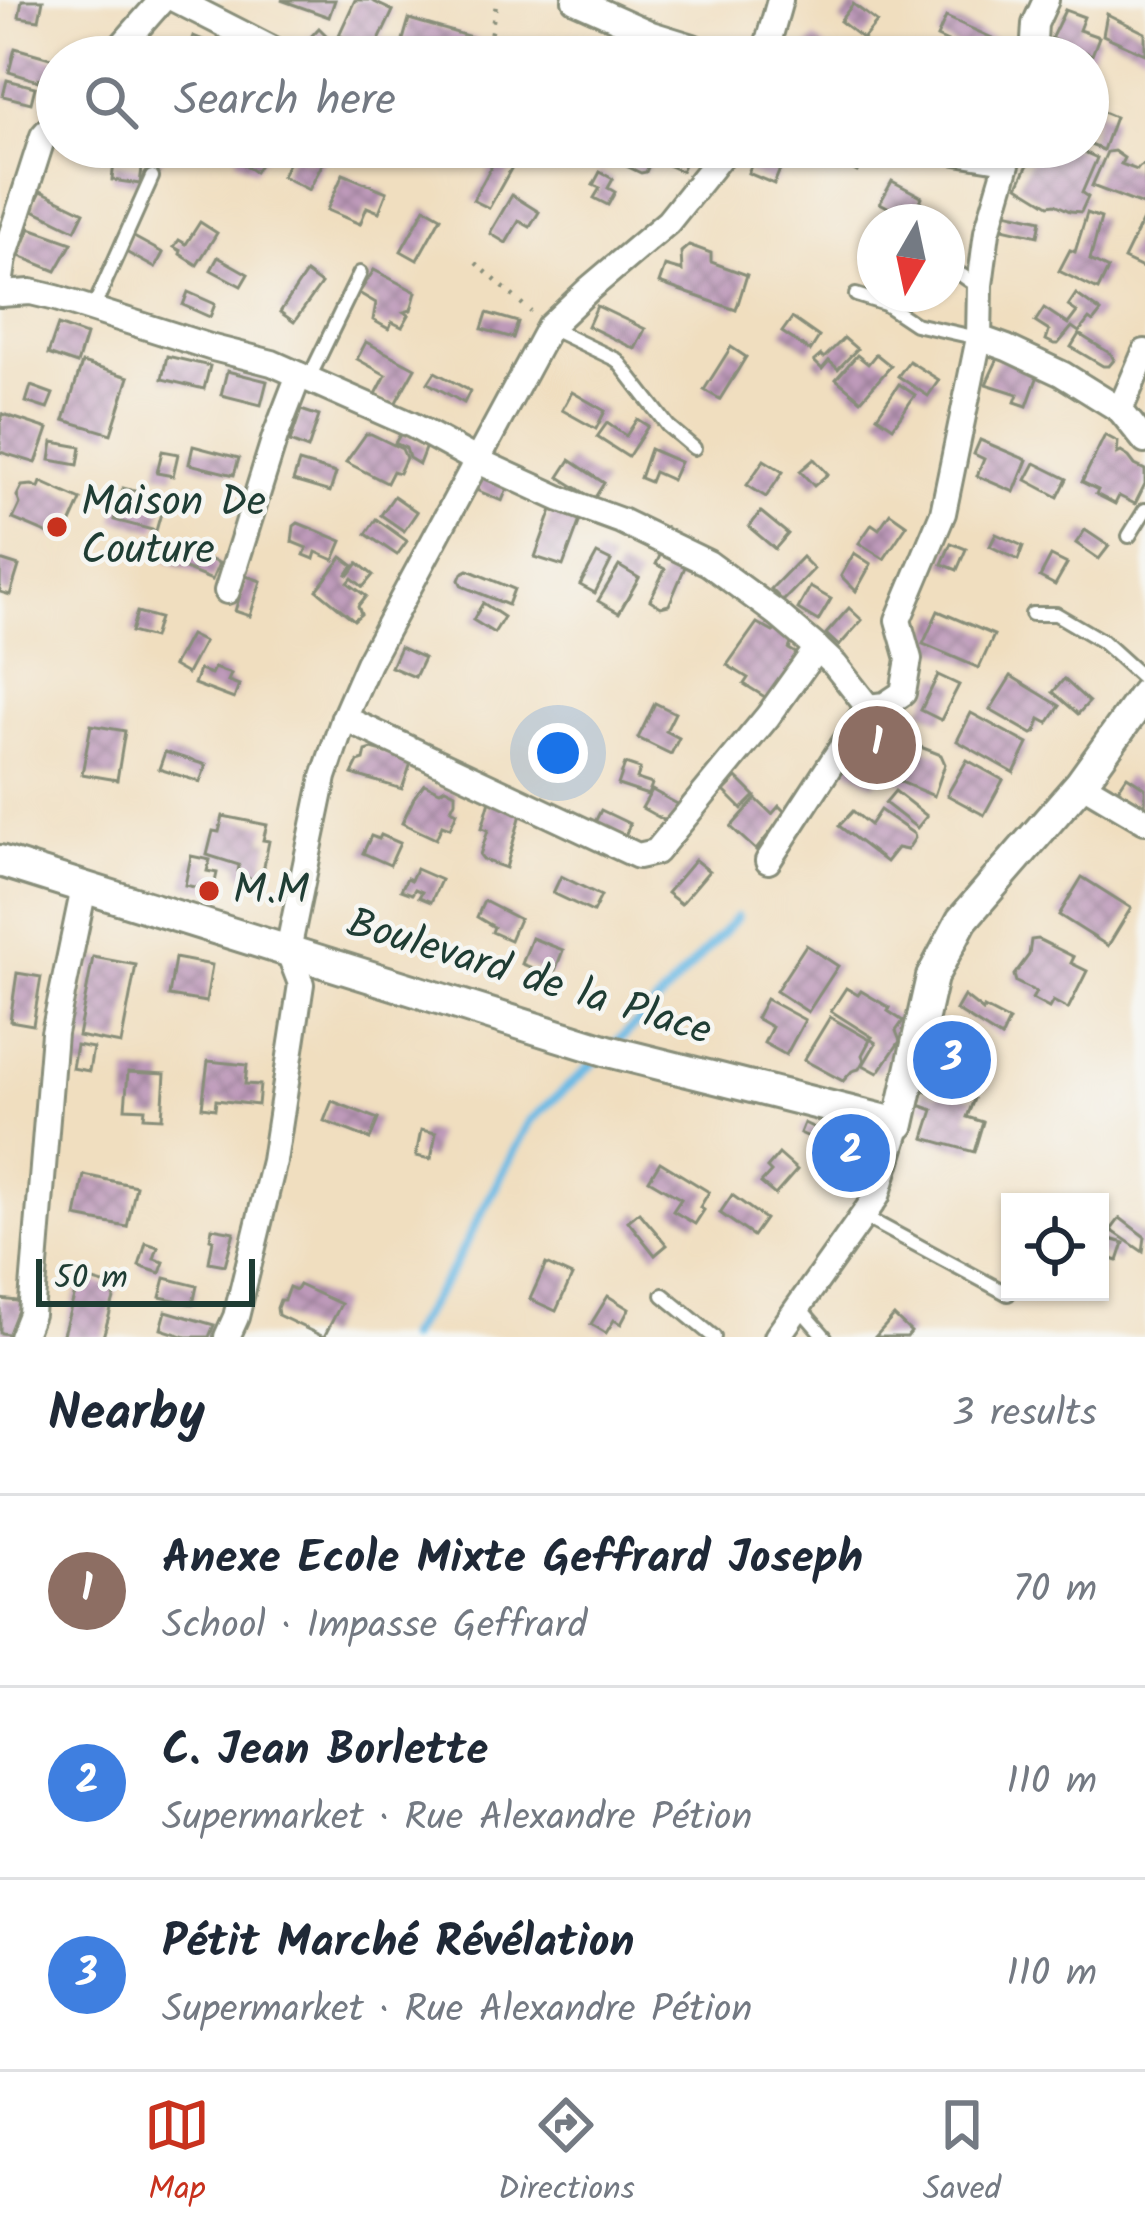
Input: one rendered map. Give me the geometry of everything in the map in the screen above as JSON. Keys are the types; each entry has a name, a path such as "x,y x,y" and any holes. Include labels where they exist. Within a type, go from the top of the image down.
{"street":[{"path":"130,36 162,0"},
{"path":"176,0 247,36"},
{"path":"575,0 657,36"},
{"path":"770,36 780,0"},
{"path":"1035,36 1046,0"},
{"path":"36,158 4,258 0,289 31,292 272,363 561,499 621,521 707,563 776,613 835,664 868,706"},
{"path":"227,1337 274,1161 301,984 289,950 324,777 344,718 368,663 549,327 668,222 711,168"},
{"path":"868,706 886,705 903,693 909,659 898,620 943,513 979,338 987,232 1005,168"},
{"path":"979,338 1062,374 1120,410 1145,441"},
{"path":"1120,410 1145,352"},
{"path":"227,591 274,437 304,376"},
{"path":"344,718 638,856 656,852 768,716 817,648"},
{"path":"777,1337 877,1196 899,1124 932,977 962,920 1081,783 1145,694"},
{"path":"768,862 868,706"},
{"path":"1081,783 1145,821"},
{"name":"Boulevard de la Place","path":"0,861 608,1051 899,1124"},
{"path":"22,1337 31,1314 54,1034 84,888"}],"lane":[{"path":"93,309 152,177"},
{"path":"304,376 360,273"},
{"path":"965,277 980,287"},
{"path":"856,295 885,304 915,324 979,338"},
{"path":"549,327 617,360 668,426 694,448"},
{"path":"1130,536 1145,510"},
{"path":"1032,614 1056,614 1102,641 1145,680"},
{"path":"863,1216 1001,1291"},
{"path":"663,1295 714,1337"},
{"path":"797,1305 825,1337"}],"path":[{"path":"490,36 497,0"},
{"path":"476,263 549,327"}],"building":[{"path":"22,0 43,0 39,20 19,17"},
{"path":"281,0 335,0 329,17"},
{"path":"355,0 370,0 393,11 381,36 339,35"},
{"path":"853,4 877,22 865,36 859,36 840,21"},
{"path":"1065,10 1084,17 1079,30 1096,36 1052,36"},
{"path":"1107,14 1145,33 1145,54 1109,36 1103,35"},
{"path":"946,17 988,36 937,36"},
{"path":"409,19 468,36 404,36"},
{"path":"15,48 36,54 36,80 9,72"},
{"path":"7,80 35,87 31,103 3,96"},
{"path":"1109,152 1124,158 1121,164 1137,170 1145,164 1145,206 1092,186 1100,168 1109,168"},
{"path":"113,168 142,168 140,184 112,180"},
{"path":"286,168 320,168 309,190 282,176"},
{"path":"491,168 511,168 489,208 473,200"},
{"path":"750,168 781,168 774,184 748,173"},
{"path":"1026,168 1093,168 1082,193 1088,197 1081,212 1049,205 1018,186"},
{"path":"600,172 613,179 608,188 615,192 608,205 594,198 600,188 593,185"},
{"path":"343,174 387,192 379,212 367,207 360,224 327,210"},
{"path":"892,181 922,197 918,204 880,203"},
{"path":"41,191 84,212 75,230 32,209"},
{"path":"512,195 539,212 530,227 519,221 506,243 491,231"},
{"path":"425,208 441,217 417,260 401,251"},
{"path":"1006,212 1041,220 1038,236 1003,228"},
{"path":"1087,213 1101,218 1090,260 1108,269 1098,290 1059,271 1070,250 1075,252"},
{"path":"1145,216 1145,269 1124,259"},
{"path":"200,222 217,233 197,265 174,247 179,240 186,244"},
{"path":"30,228 72,243 56,271 19,256"},
{"path":"132,236 163,253 155,268 124,251"},
{"path":"689,245 711,253 711,262 747,275 736,310 659,283 665,266 682,271 681,252"},
{"path":"218,257 248,274 241,286 211,270"},
{"path":"374,270 416,292 411,310 404,312 409,315 402,327 392,322 389,329 373,320 376,303 359,293"},
{"path":"306,273 321,284 294,322 280,312"},
{"path":"188,292 215,304 210,317 183,305"},
{"path":"1076,294 1101,312 1079,332 1072,327 1058,344 1046,340 1049,331 1035,322 1044,308 1068,324 1077,312 1068,306"},
{"path":"597,306 645,329 635,349 588,326"},
{"path":"487,313 518,322 513,338 482,329"},
{"path":"792,318 819,337 810,351 782,332"},
{"path":"58,325 86,335 77,364 48,354"},
{"path":"1079,334 1111,354 1114,360 1109,366 1071,347"},
{"path":"844,338 857,349 838,369 829,361 822,369 814,361 821,355 824,358"},
{"path":"366,342 415,368 395,404 376,394 386,375 357,359"},
{"path":"731,347 746,357 720,399 704,390"},
{"path":"876,354 891,366 861,400 836,379 857,355 868,364"},
{"path":"167,356 210,366 204,389 162,379"},
{"path":"999,356 1040,370 1027,406 1015,402 1018,394 986,384"},
{"path":"909,361 939,380 928,396 898,376"},
{"path":"82,363 129,377 111,434 64,420"},
{"path":"227,371 267,381 261,405 221,395"},
{"path":"435,372 470,391 464,403 428,383"},
{"path":"899,384 915,395 893,427 877,416"},
{"path":"31,386 53,394 47,409 26,402"},
{"path":"572,392 605,411 596,429 562,410"},
{"path":"301,410 319,416 308,449 290,442"},
{"path":"3,414 48,429 36,463 0,452"},
{"path":"637,419 648,426 628,457 597,437 607,423 626,436"},
{"path":"401,433 426,446 419,464 395,443"},
{"path":"366,434 402,449 406,458 387,483 346,462"},
{"path":"1105,435 1118,442 1117,454 1121,452 1145,470 1145,484 1135,504 1119,496 1115,504 1082,482"},
{"path":"980,440 1027,460 1014,492 977,476 984,459 974,454"},
{"path":"53,442 81,447 78,465 50,460"},
{"path":"193,446 239,458 234,475 189,464"},
{"path":"650,449 680,462 672,480 654,472 650,482 640,478"},
{"path":"162,451 178,454 173,476 157,473"},
{"path":"814,459 828,474 814,486 800,471"},
{"path":"570,460 604,483 594,499 559,477"},
{"path":"764,460 783,472 766,497 747,485"},
{"path":"299,462 336,473 330,492 293,481"},
{"path":"1035,463 1067,479 1058,497 1026,480"},
{"path":"482,475 508,486 502,501 476,490"},
{"path":"41,482 81,500 63,540 13,519 22,486 39,488"},
{"path":"123,488 165,499 156,531 114,520"},
{"path":"394,496 417,512 404,531 381,515"},
{"path":"552,510 580,520 563,566 535,557"},
{"path":"761,512 788,534 775,549 749,527"},
{"path":"890,513 907,525 884,559 859,543 872,524 879,529"},
{"path":"376,519 407,541 397,555 366,534"},
{"path":"298,523 342,541 334,560 316,552 314,559 304,555 307,548 292,542"},
{"path":"1085,530 1109,546 1099,559 1076,543"},
{"path":"996,534 1023,546 1018,560 990,546"},
{"path":"951,543 966,549 957,570 942,564"},
{"path":"171,544 219,563 212,580 165,561"},
{"path":"663,549 687,562 669,605 661,607 650,600 665,569 656,564"},
{"path":"854,553 871,564 856,591 841,576"},
{"path":"597,554 611,561 595,593 580,585"},
{"path":"1051,556 1067,564 1055,585 1040,577"},
{"path":"342,557 353,565 347,574 358,563 373,575 363,587 352,578 348,583 366,596 354,620 317,590"},
{"path":"802,557 814,569 783,601 771,589"},
{"path":"0,560 19,566 10,595 0,592"},
{"path":"619,566 639,578 619,613 598,601"},
{"path":"468,570 514,589 508,605 462,586 459,580"},
{"path":"246,576 261,581 250,616 235,611"},
{"path":"810,587 831,599 818,621 798,609"},
{"path":"483,603 504,617 494,633 473,620"},
{"path":"849,608 862,620 839,646 826,634"},
{"path":"938,611 994,635 979,668 923,644"},
{"path":"137,612 159,618 153,638 131,632"},
{"path":"757,623 773,632 780,627 792,641 789,649 801,656 773,702 744,684 748,678 727,665"},
{"path":"190,635 204,642 187,674 173,666"},
{"path":"400,647 424,658 415,677 391,667"},
{"path":"214,668 231,674 228,681 239,685 234,699 194,684 199,670 211,674"},
{"path":"938,675 959,685 941,720 921,710"},
{"path":"1011,676 1060,706 1048,723 1040,719 1032,734 990,710"},
{"path":"1064,679 1089,702 1078,714 1053,692"},
{"path":"655,703 675,713 666,731 679,738 671,754 638,738"},
{"path":"971,713 1028,744 1014,773 957,741"},
{"path":"873,719 902,735 874,785 845,768"},
{"path":"91,725 125,731 117,780 82,774"},
{"path":"913,744 941,755 945,764 934,796 896,780"},
{"path":"372,749 412,760 402,789 352,774"},
{"path":"165,752 206,765 200,782 159,769"},
{"path":"967,760 1003,780 984,815 947,795"},
{"path":"625,764 640,769 637,779 652,784 648,795 618,785"},
{"path":"1127,776 1145,788 1145,809 1117,791"},
{"path":"737,778 755,796 742,809 724,791"},
{"path":"424,784 455,793 451,809 457,812 450,828 442,825 436,839 402,823"},
{"path":"652,790 681,806 671,824 642,808"},
{"path":"895,791 927,816 917,828 885,803"},
{"path":"491,797 523,807 506,868 480,855"},
{"path":"756,799 772,814 779,806 786,813 756,850 731,827"},
{"path":"601,810 630,824 625,836 595,822"},
{"path":"880,810 915,838 907,850 897,848 886,862 839,826 853,811 870,825"},
{"path":"223,816 267,825 262,877 255,882 238,872 239,865 207,855"},
{"path":"381,835 400,843 390,865 363,853 371,836 379,839"},
{"path":"191,856 210,860 207,871 217,873 213,891 185,885"},
{"path":"695,860 709,871 681,904 667,893"},
{"path":"416,869 441,880 431,902 419,897 422,892 415,889 412,894 401,890"},
{"path":"561,876 601,896 593,912 553,893"},
{"path":"1082,877 1131,908 1108,946 1059,915"},
{"path":"484,901 519,919 510,940 492,932 494,927 477,917"},
{"path":"532,938 563,950 553,976 522,964"},
{"path":"1031,940 1074,957 1071,963 1087,971 1068,1009 1053,1001 1049,1008 1032,999 1036,992 1016,982 1014,975 1029,955"},
{"path":"806,945 838,966 808,1012 776,991"},
{"path":"93,957 136,965 121,1044 78,1036"},
{"path":"175,958 212,965 206,1002 169,996"},
{"path":"17,973 41,977 33,1025 10,1021"},
{"path":"846,988 858,995 861,991 903,1021 896,1031 900,1041 878,1073 863,1065 876,1043 872,1037 831,1011"},
{"path":"964,996 983,1011 1009,1021 1001,1038 956,1010"},
{"path":"766,999 805,1020 786,1055 764,1043 772,1027 756,1018"},
{"path":"830,1017 870,1040 859,1069 843,1081 804,1060"},
{"path":"76,1045 93,1048 89,1071 72,1068"},
{"path":"208,1061 247,1065 245,1084 260,1085 258,1105 216,1100 215,1109 202,1107"},
{"path":"128,1072 165,1074 162,1118 144,1117 145,1109 125,1108"},
{"path":"940,1088 974,1099 967,1117 983,1122 974,1152 924,1138 933,1110 919,1105 924,1090 938,1095"},
{"path":"332,1101 378,1119 370,1139 324,1121"},
{"path":"804,1123 845,1137 839,1150 800,1133"},
{"path":"421,1130 436,1133 431,1159 416,1156"},
{"path":"779,1154 797,1170 775,1195 761,1183"},
{"path":"660,1162 709,1192 695,1224 673,1211 681,1199 649,1180"},
{"path":"84,1175 136,1186 127,1227 76,1217"},
{"path":"732,1195 765,1219 753,1236 720,1213"},
{"path":"639,1212 667,1245 655,1255 628,1221"},
{"path":"1120,1218 1145,1237 1143,1252 1111,1230"},
{"path":"212,1228 234,1232 225,1265 209,1262"},
{"path":"1109,1239 1124,1243 1118,1261 1109,1258"},
{"path":"146,1243 158,1247 154,1259 164,1262 160,1273 139,1266"},
{"path":"546,1264 572,1276 556,1311 530,1299"},
{"path":"80,1277 117,1288 103,1337 62,1337"},
{"path":"165,1278 197,1286 193,1304 160,1297"},
{"path":"299,1285 341,1304 324,1337 278,1315 280,1300 289,1287 296,1290"},
{"path":"608,1296 629,1309 621,1324 614,1320 606,1333 591,1324"},
{"path":"0,1299 26,1302 17,1335 0,1333"},
{"path":"166,1311 214,1325 209,1337 186,1337 161,1329"},
{"path":"894,1316 911,1332 907,1337 875,1337"}],"waterway":[{"path":"612,1046 737,917"},
{"path":"408,1337 453,1268 529,1122 599,1058"}],"place":[{"name":"Maison De Couture","path":"57,527"},
{"name":"Anexe Ecole Mixte Geffrard Joseph","path":"877,745"},
{"name":"M.M","path":"209,891"},
{"name":"Pétit Marché Révélation","path":"952,1060"},
{"name":"C. Jean Borlette","path":"851,1153"}]}
